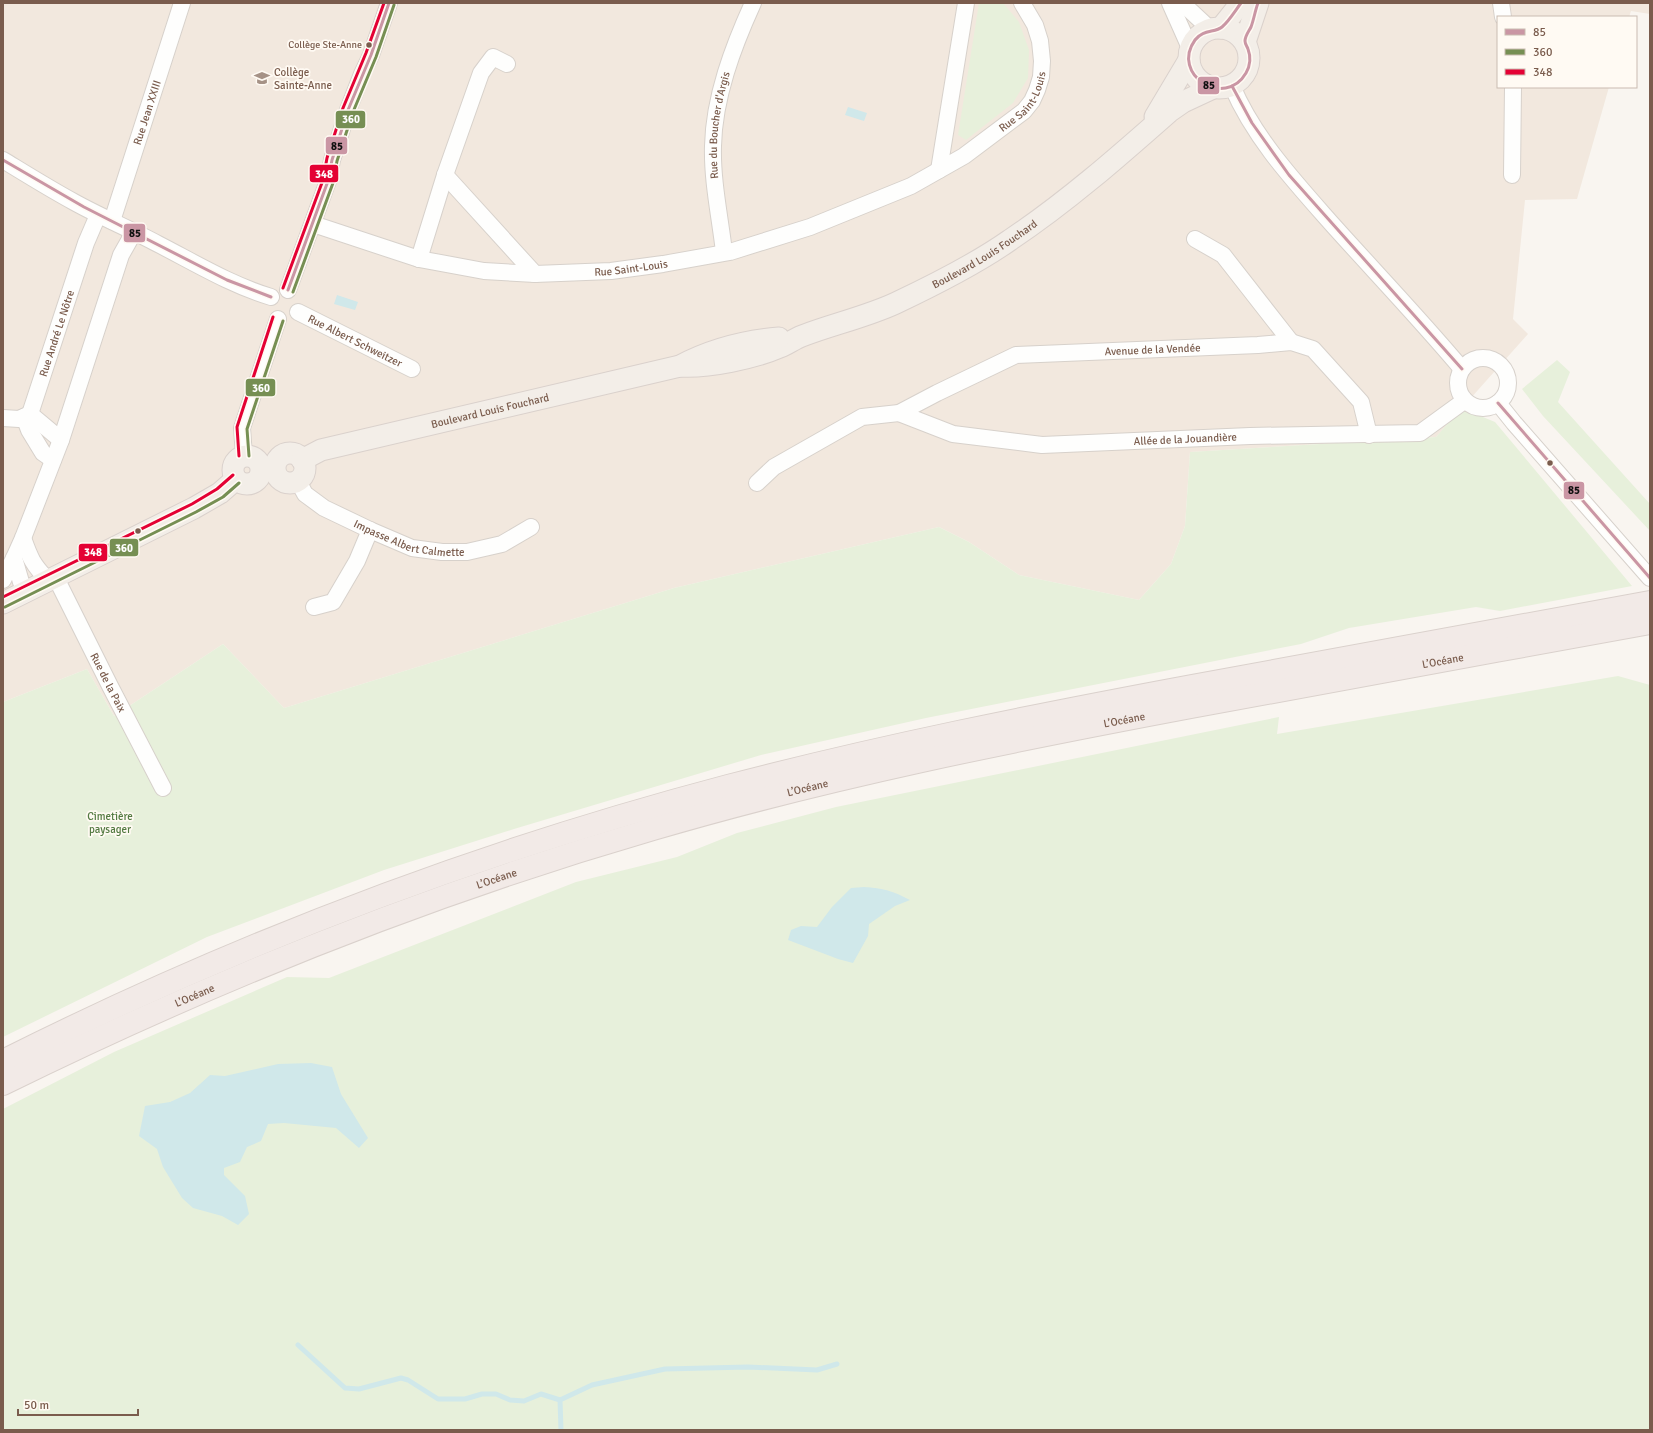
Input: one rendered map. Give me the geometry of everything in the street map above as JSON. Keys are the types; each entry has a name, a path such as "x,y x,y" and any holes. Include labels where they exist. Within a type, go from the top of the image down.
{"highway":[{"name":"L’Océane","path":"3,1061 169,983 322,919 380,897 537,843 724,788 883,748 1071,709 1650,602"},
{"name":"L’Océane","path":"3,1084 158,1010 303,949 536,864 655,828 837,780 990,746 1222,701 1650,623"}],"main road":[{"path":"1215,29 1235,32 1245,42 1249,54 1248,66 1243,78 1223,87 1202,83 1194,75 1190,54 1198,36 1215,29 1241,3"},
{"path":"1245,42 1258,3"},
{"name":"Boulevard Louis Fouchard","path":"1145,133 1190,54"},
{"name":"Boulevard Louis Fouchard","path":"302,460 321,450 680,366 693,367 746,358 779,348 801,337 869,314 895,303 993,251 1052,210 1145,133 1170,110 1183,102 1223,87"},
{"path":"256,481 269,482 288,480 304,473 304,464 296,454 291,453 283,455 279,458 275,466 275,470 288,480"},
{"path":"249,458 260,467 260,477 248,485 236,479 232,470 236,461 249,458 268,456 279,458"},
{"path":"3,603 194,508 220,493 236,479"}],"street":[{"name":"Rue Jean XXIII","path":"105,218 182,3"},
{"path":"288,290 314,224 348,110 371,55 389,3"},
{"name":"Rue du Boucher d'Argis","path":"724,252 714,174 713,146 717,105 744,22 753,3"},
{"path":"939,170 966,3"},
{"name":"Rue Saint-Louis","path":"314,224 418,259 484,271 535,274 569,274 611,271 663,264 730,252 810,227 911,186 964,156 1024,111 1032,101 1037,90 1041,77 1042,61 1040,41 1036,25 1022,3"},
{"path":"1170,3 1190,54"},
{"path":"1182,3 1215,29"},
{"path":"1501,3 1502,16"},
{"path":"418,259 445,175 481,74 493,57 507,64"},
{"path":"1223,87 1241,107 1257,132 1307,197 1462,368"},
{"path":"1512,175 1513,88"},
{"path":"3,160 73,202 215,274 249,290 271,297"},
{"path":"445,175 535,274"},
{"name":"Rue André Le Nôtre","path":"27,415 86,243 105,218"},
{"path":"3,580 23,538 61,440 121,255 134,232"},
{"path":"1195,239 1224,255 1291,342"},
{"path":"288,290 298,299 298,312 295,316 287,320 278,319 269,309 271,297 278,291 288,290"},
{"name":"Rue Albert Schweitzer","path":"298,312 412,369"},
{"path":"249,458 242,428 278,319"},
{"name":"Avenue de la Vendée","path":"899,413 1016,355 1258,345 1291,342 1313,349 1361,402 1369,435"},
{"path":"1484,357 1493,359 1506,371 1508,389 1504,397 1492,407 1477,408 1464,400 1457,385 1458,376 1462,368 1468,362 1476,358 1484,357"},
{"name":"Allée de la Jouandière","path":"899,413 953,434 1042,445 1250,436 1420,433 1464,400"},
{"path":"1498,403 1650,578"},
{"path":"757,483 774,466 862,417 899,413"},
{"path":"27,415 61,440"},
{"path":"3,418 19,420 27,415"},
{"path":"27,415 29,430 42,453 53,460"},
{"name":"Impasse Albert Calmette","path":"288,480 324,508 412,548 442,552 467,552 502,544 531,527"},
{"path":"314,607 333,602 356,561 370,530"},
{"path":"23,538 29,556 38,570 52,578"},
{"path":"14,558 16,570 26,592"},
{"name":"Rue de la Paix","path":"52,578 163,788"}],"shaded area":[{"path":"3,3 1650,3 1650,14 1631,11 1629,16 1497,16 1497,88 1609,88 1577,199 1525,200 1513,319 1528,334 1436,437 1190,452 1185,526 1171,564 1139,600 1019,575 969,542 939,527 674,588 284,708 223,644 114,716 87,669 3,702"}],"green space":[{"path":"979,3 1003,3 1019,22 1029,50 1028,78 1013,103 966,140 958,135"},
{"path":"1557,360 1570,372 1558,402 1650,504 1650,531 1543,416 1522,389"},
{"name":"Cimetière paysager","path":"1461,408 1495,422 1632,586 1500,611 1476,607 1349,628 1301,644 926,718 761,755 514,829 384,870 207,937 3,1037 3,702 87,669 114,716 223,644 284,708 674,588 939,527 969,542 1019,575 1139,600 1171,564 1185,526 1190,452 1436,437"},
{"path":"1618,676 1650,685 1650,1430 3,1430 3,1109 114,1052 287,977 329,978 576,882 677,857 737,833 836,807 1279,717 1277,734"}],"water":[{"path":"848,107 867,113 864,121 845,115"},
{"path":"337,295 358,302 355,310 334,304"},
{"path":"864,887 888,890 910,900 895,906 869,924 868,936 853,963 838,959 788,940 791,930 801,926 817,927 832,907 851,888"},
{"path":"311,1063 332,1067 341,1094 368,1138 359,1148 336,1128 284,1123 268,1124 261,1141 247,1147 240,1162 224,1168 224,1175 245,1196 249,1214 238,1225 222,1216 193,1208 182,1198 163,1167 157,1149 139,1136 145,1106 170,1102 190,1093 210,1075 225,1076 278,1064"}],"waterway":[{"path":"298,1345 345,1388 359,1389 401,1378 408,1380 438,1399 465,1399 482,1394 496,1394 510,1400 524,1401 541,1394 560,1400"},
{"path":"561,1430 560,1400 592,1385 665,1369 748,1367 817,1370 837,1364"}],"transit line":[{"name":"348","path":"283,288 323,180 327,158 343,108 366,53 384,3"},
{"name":"85","path":"288,290 328,181 332,160 348,110 371,55 389,3"},
{"name":"85","path":"1241,3 1230,19 1222,27 1202,34 1198,37 1189,53 1189,65 1195,75 1203,83 1214,88 1226,88 1237,83 1246,73 1250,58 1245,39 1251,27 1258,3"},
{"name":"360","path":"293,292 333,183 337,161 353,112 376,57 394,5"},
{"name":"85","path":"1232,86 1252,123 1289,175 1462,369"},
{"name":"85","path":"3,160 84,207 227,280 271,297"},
{"name":"348","path":"239,456 237,427 273,317"},
{"name":"360","path":"249,456 247,429 283,321"},
{"name":"85","path":"1498,403 1650,578"},
{"name":"348","path":"3,597 192,504 217,489 233,475"},
{"name":"360","path":"5,607 196,512 223,497 239,483"}],"place":[{"name":"Collège Ste-Anne","path":"369,45"},
{"name":"Collège Sainte-Anne","path":"262,78"}]}
